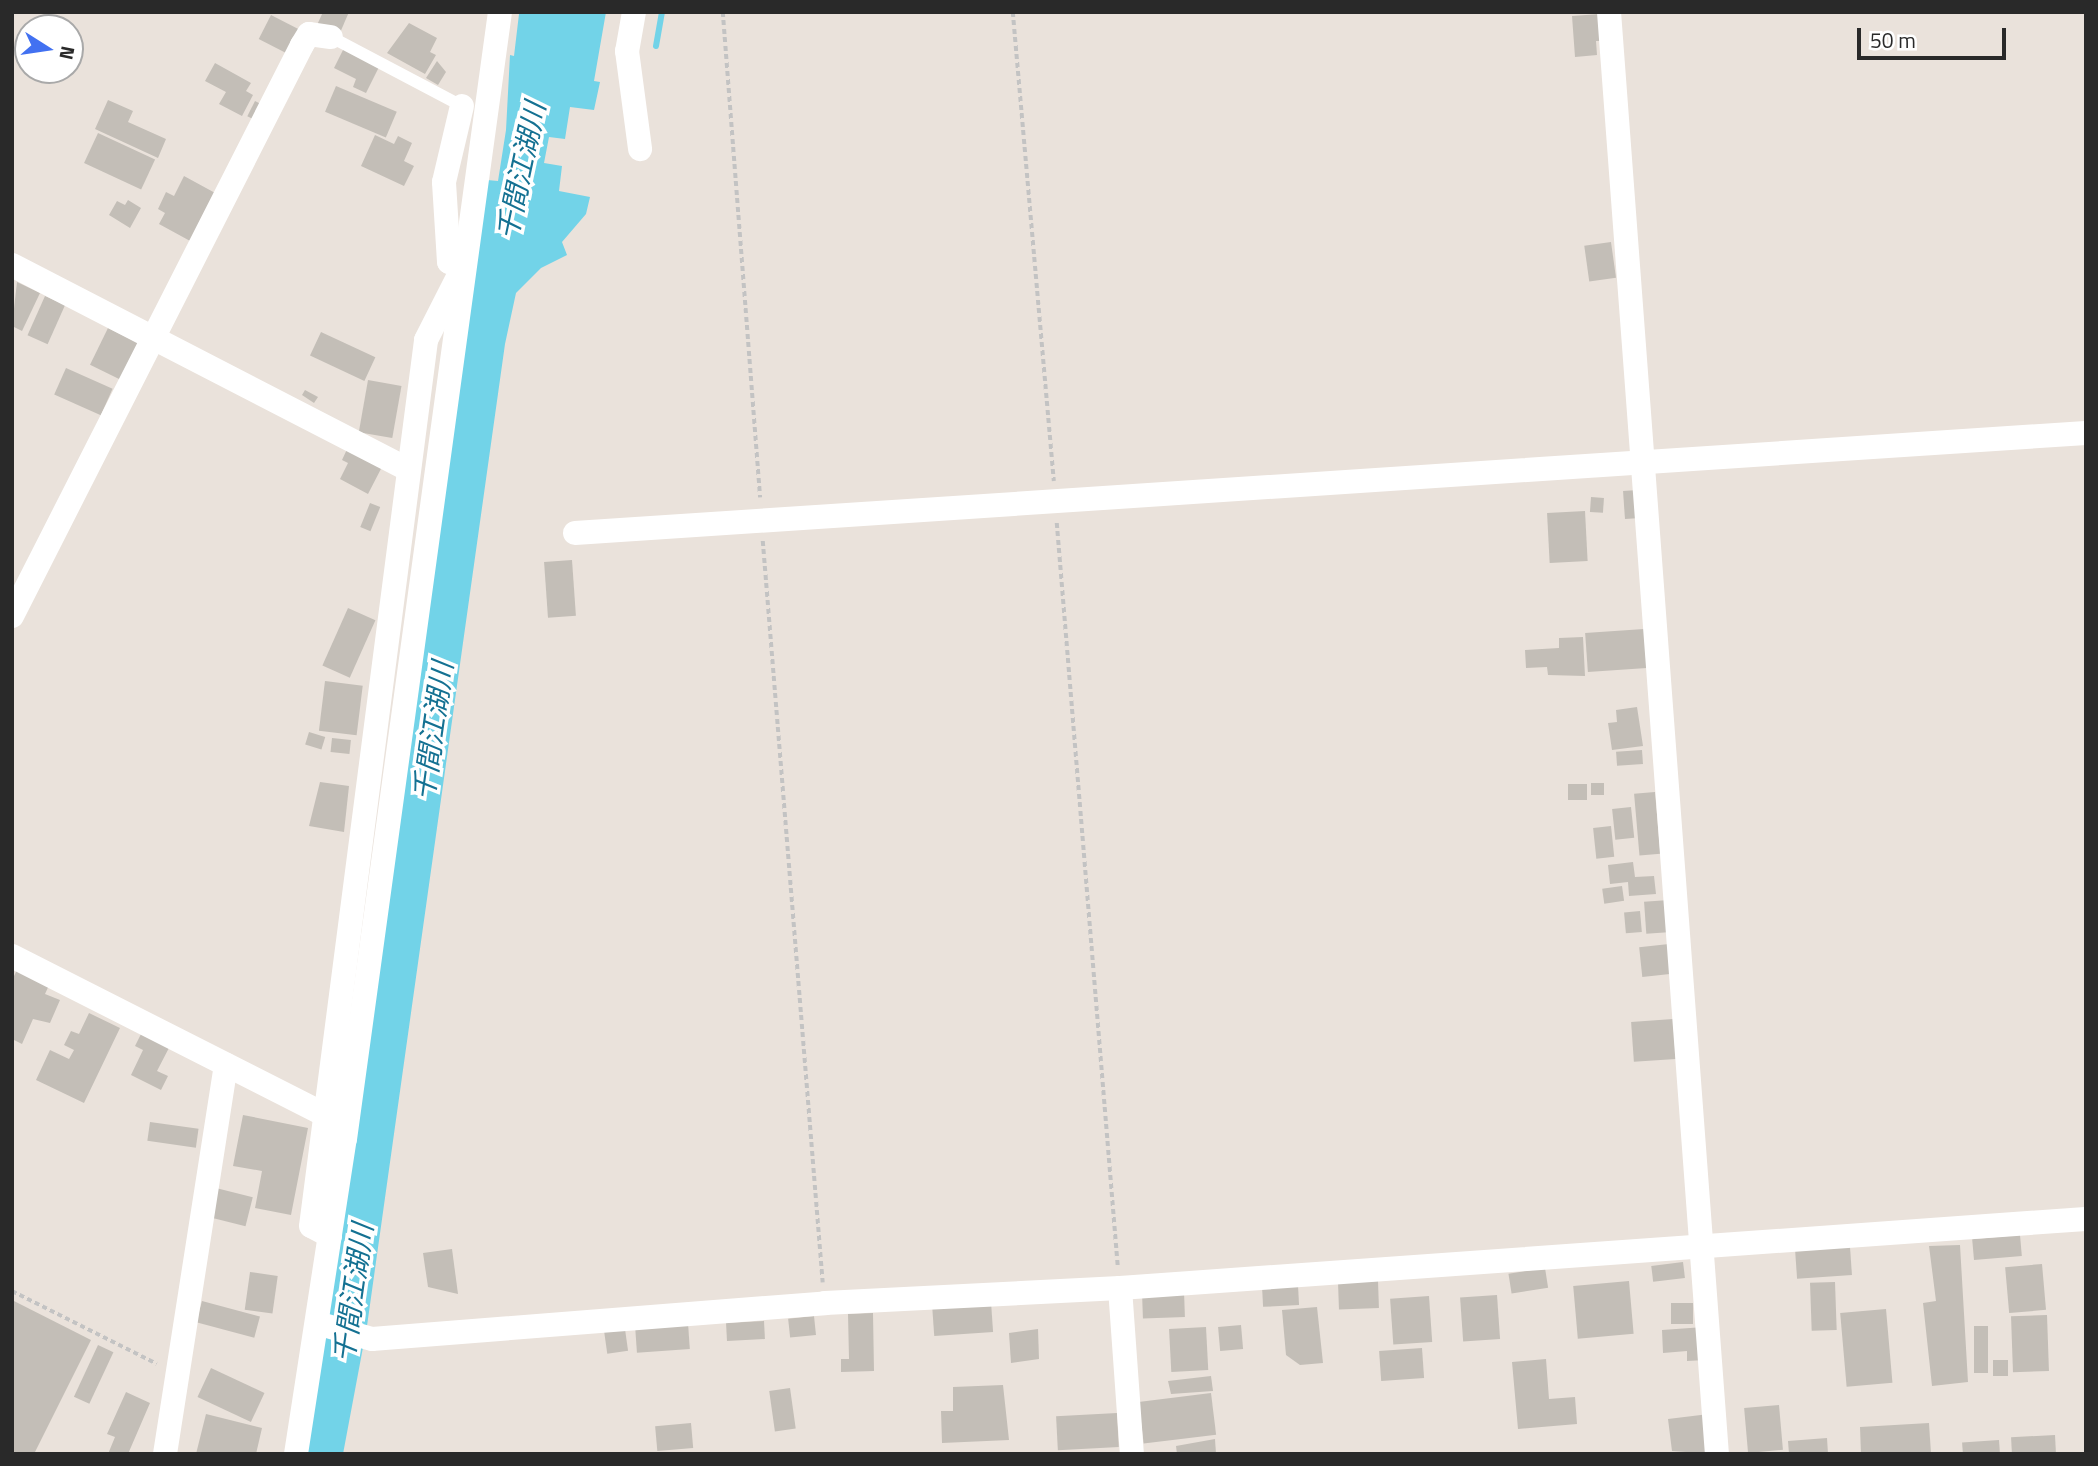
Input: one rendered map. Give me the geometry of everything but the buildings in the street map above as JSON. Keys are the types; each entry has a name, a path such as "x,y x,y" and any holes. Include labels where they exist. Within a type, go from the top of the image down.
{"street":[{"path":"296,1454 323,1326 330,1236 500,12"},
{"path":"634,12 627,51 640,149"},
{"path":"1609,12 1717,1454"},
{"path":"12,616 302,45 309,34 331,37"},
{"path":"462,106 444,182 449,262 464,265"},
{"path":"12,265 156,336 408,469"},
{"path":"330,1236 311,1226 408,469 426,340 464,265"},
{"path":"575,533 2086,433"},
{"path":"12,956 326,1115"},
{"path":"164,1454 226,1065"},
{"path":"323,1326 372,1339 825,1303 1120,1288 1700,1244 2086,1219"},
{"path":"1120,1288 1132,1454"}],"lane":[{"path":"331,37 462,106"}],"path":[{"path":"723,12 761,520 825,1303"},
{"path":"1013,12 1120,1288"},
{"path":"12,1291 175,1374"}],"water":[{"name":"千間江湖川","path":"512,12 606,12 594,81 600,82 594,110 570,107 565,139 549,137 544,163 562,166 559,191 590,197 586,214 562,242 567,255 541,268 516,293 505,344 367,1326 343,1454 306,1454 487,180 498,181 506,130 510,55 514,56 519,14"}],"waterway":[{"path":"656,46 662,12"}]}
